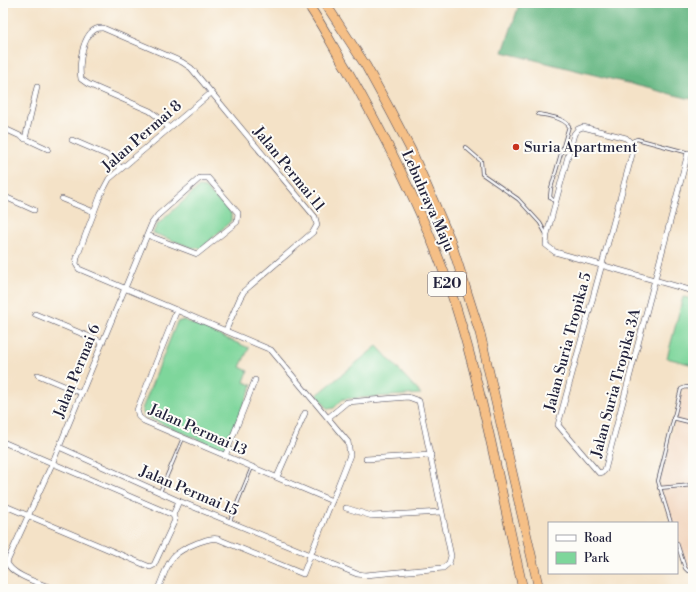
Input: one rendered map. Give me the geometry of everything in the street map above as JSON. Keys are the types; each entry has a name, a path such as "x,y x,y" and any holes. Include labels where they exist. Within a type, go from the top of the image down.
{"highway":[{"name":"Lebuhraya Maju","path":"307,3 374,118 419,212 443,271 462,326 473,367 523,589"},
{"name":"Lebuhraya Maju","path":"325,3 366,66 389,108 414,158 450,239 480,333 539,589"}],"street":[{"name":"Jalan Permai 11","path":"169,128 150,111 84,82 80,74 86,38 89,33 98,28 103,28 182,62 191,68 315,217 316,225 313,232 244,292 226,330"},
{"path":"24,139 37,87"},
{"name":"Jalan Permai 8","path":"125,288 79,269 76,264 76,257 105,186 121,168 211,93"},
{"path":"630,142 626,138 609,133 583,127 578,129 574,134 545,241 550,250 693,291"},
{"path":"3,128 48,149"},
{"path":"72,140 107,155 121,168"},
{"name":"Jalan Suria Tropika 5","path":"558,425 633,151 630,142"},
{"path":"655,280 690,154"},
{"name":"Jalan Permai 6","path":"54,589 15,572 8,566 9,557 52,464 147,235 158,215 200,178 208,178 238,213 237,222 197,254 147,235"},
{"path":"3,196 34,210"},
{"path":"62,199 94,212"},
{"name":"Jalan Suria Tropika 3A","path":"558,425 599,473 603,472 655,280"},
{"path":"125,288 266,347 275,353 329,417 348,442 350,448 350,454 303,574 218,539 210,538 176,552 172,557 158,589"},
{"name":"Jalan Permai 13","path":"177,310 137,410 138,417 144,422 332,501"},
{"path":"35,314 102,342"},
{"path":"38,375 81,393"},
{"path":"225,456 255,380"},
{"path":"329,417 347,402 412,397 421,404 441,512 372,516 346,508"},
{"path":"277,477 305,413"},
{"path":"3,442 173,515"},
{"name":"Jalan Permai 15","path":"59,447 160,492 357,574 365,575 443,568 449,563 451,556 441,512"},
{"path":"366,459 431,455"},
{"path":"3,505 150,567 154,565 175,520 173,515 180,500"}],"lane":[{"path":"538,114 566,121 569,126 551,188 550,198 556,202"},
{"path":"630,142 637,139 690,154"},
{"path":"465,147 481,161 482,174 518,199 540,223 547,234"},
{"path":"670,522 658,481 681,389 686,387 693,388"},
{"path":"673,418 693,423"},
{"path":"160,492 183,438"},
{"path":"229,521 252,467"},
{"path":"659,488 693,485"},
{"path":"678,546 685,568 688,571 693,571"}],"shaded area":[{"path":"684,388 693,390 692,570 687,567 678,540 678,522 672,522 660,481"}],"green space":[{"path":"518,3 693,3 693,94 691,99 503,52 518,8"},
{"path":"199,187 205,188 231,213 231,221 202,248 193,248 153,233 157,225"},
{"path":"683,297 693,299 693,365 667,358"},
{"path":"184,320 249,348 240,367 248,371 244,382 252,385 225,448 220,449 144,416 142,409 177,322"},
{"path":"377,346 421,394 343,399 334,408 328,409 317,395"}],"place":[{"name":"Suria Apartment","path":"516,147"}]}
